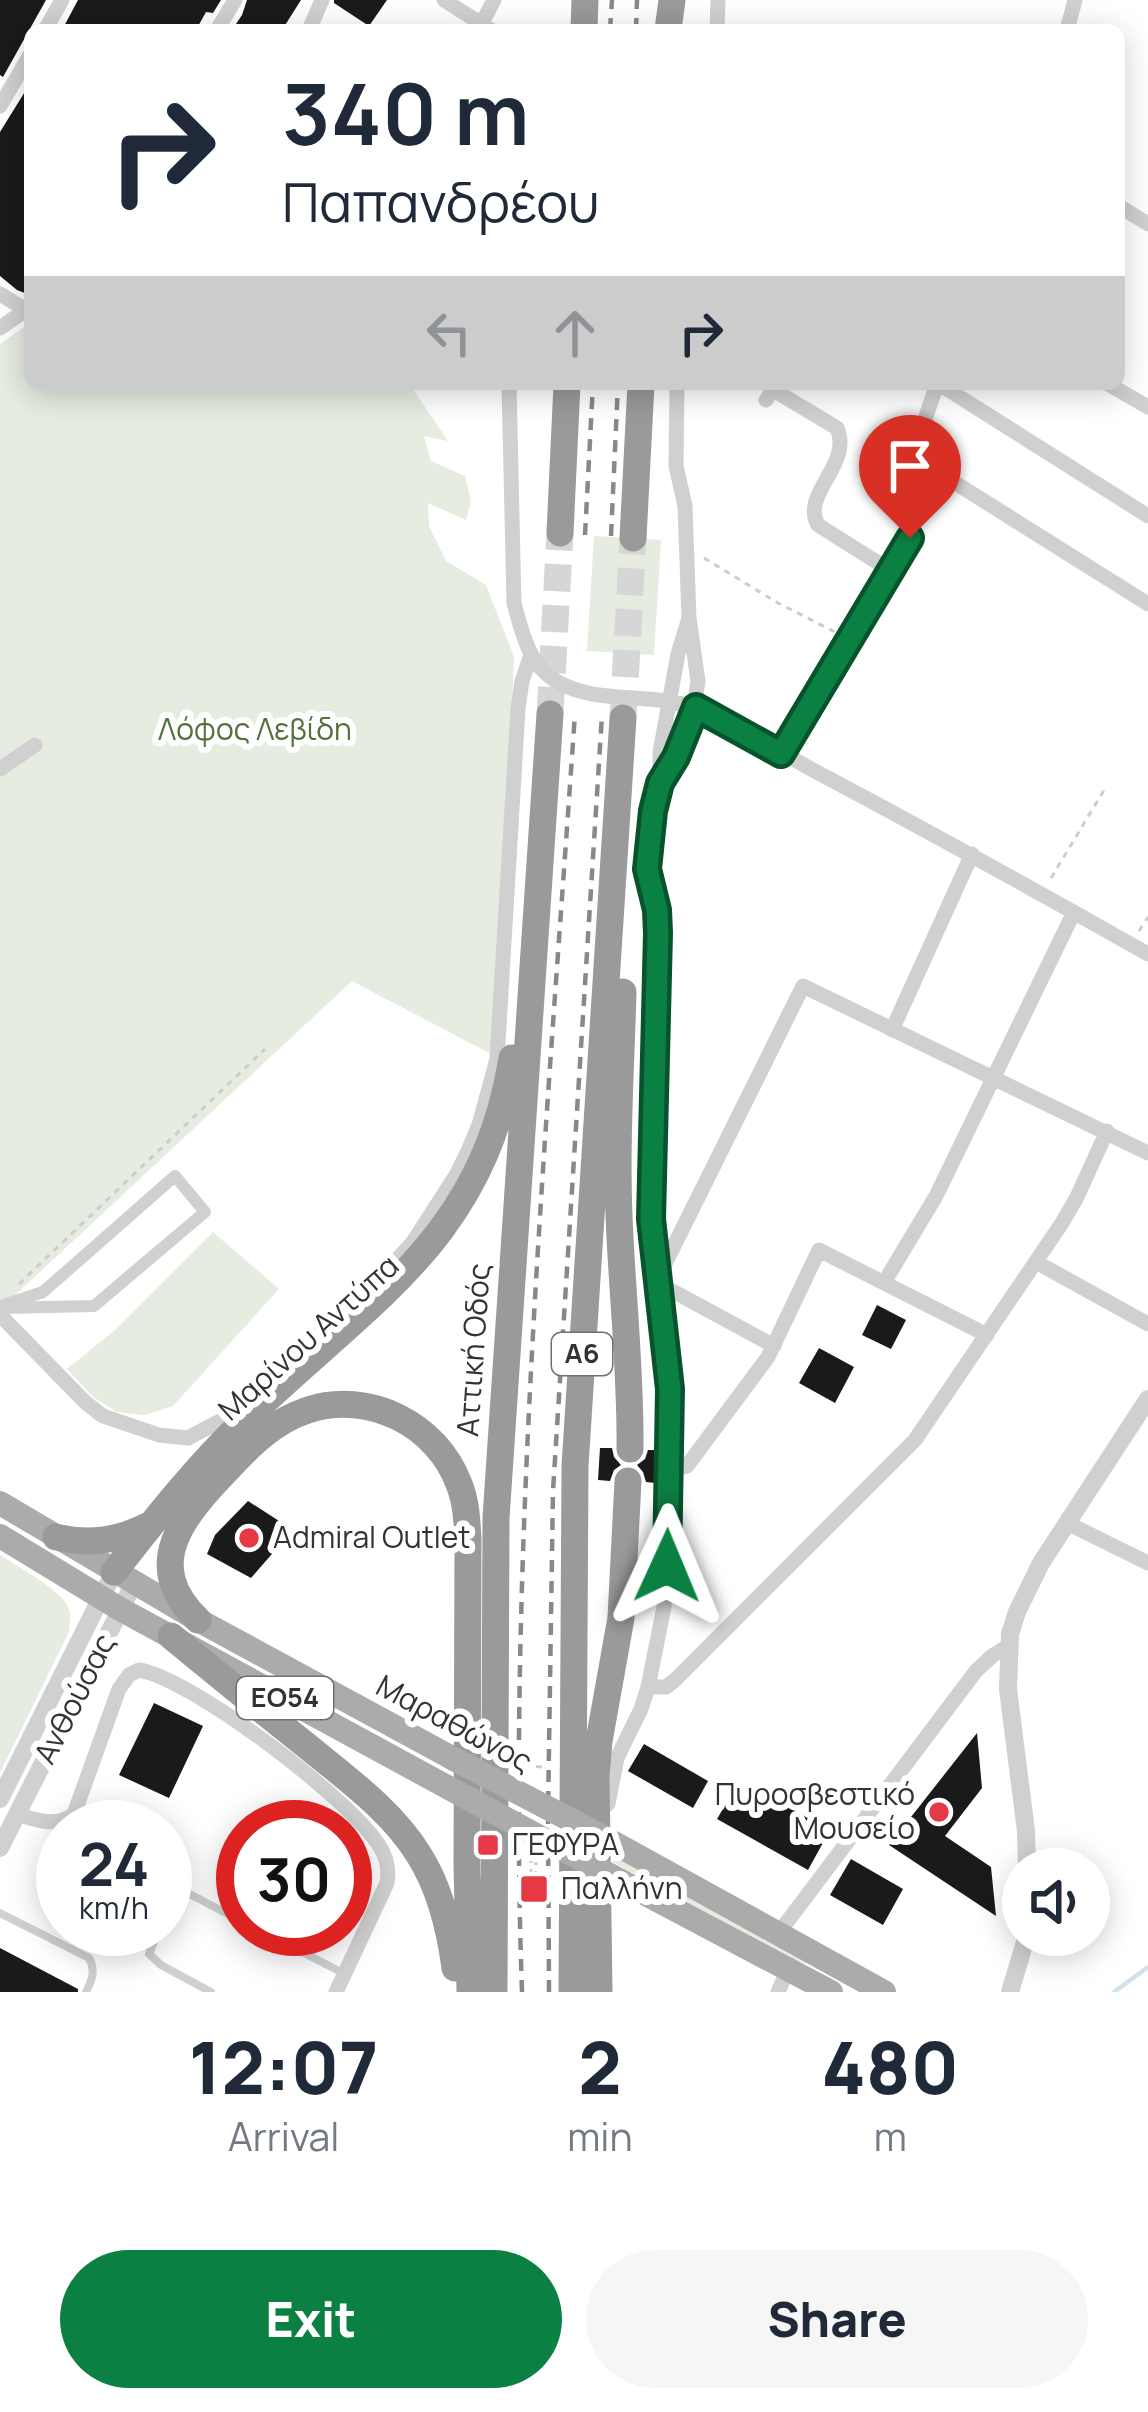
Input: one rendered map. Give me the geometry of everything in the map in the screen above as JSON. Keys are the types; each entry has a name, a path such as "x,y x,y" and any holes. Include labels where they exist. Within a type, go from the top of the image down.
{"highway":[{"path":"560,533 567,390"},
{"path":"633,538 640,390"},
{"name":"Αττική Οδός","path":"494,1992 496,1518 550,714"},
{"name":"Α6","path":"572,1992 575,1466 623,718 628,855 618,1138 630,1449"},
{"path":"117,1590 151,1524 242,1423 411,1268 471,1187 493,1137 507,1087 541,857"},
{"path":"198,1620 186,1609 176,1588 171,1568 176,1534 186,1514 269,1430 314,1408 362,1405 412,1425 442,1453 460,1485 468,1539 470,1992"},
{"path":"599,1992 596,1776 621,1618 628,1481"},
{"path":"56,1537 105,1540 151,1524"},
{"path":"170,1636 345,1778 405,1834 436,1890 451,1936 458,1992"}],"main road":[{"name":"Μαραθώνος","path":"0,1503 56,1537 170,1636 621,1882 783,1981 831,1992"},
{"name":"Μαραθώνος","path":"0,1536 117,1590 198,1620 884,1992"}],"street":[{"path":"443,0 484,24"},
{"path":"0,106 24,65"},
{"path":"509,390 514,603 531,656 554,680 580,690 696,707 1148,954"},
{"path":"660,783 696,707 685,506 676,466 677,390"},
{"path":"781,754 910,538 923,425 937,390"},
{"path":"948,390 1148,516"},
{"path":"1118,390 1148,407"},
{"path":"766,400 777,392 837,428 842,436 840,453 813,516 818,525 891,571"},
{"path":"922,462 1148,604"},
{"path":"605,1838 608,1792 617,1758 648,1687 664,1607 670,1389 651,1219 658,933 647,869 660,783 659,752 689,618"},
{"name":"Μαρίνου Αντύπα","path":"0,1310 103,1416 159,1435 188,1438 224,1419 385,1274 413,1242 468,1151 497,1059 518,709 531,656"},
{"path":"0,769 35,745"},
{"path":"892,1030 971,854"},
{"path":"885,1281 936,1196 1074,912"},
{"path":"656,1282 803,986 1148,1153"},
{"path":"648,1687 666,1687 675,1680 929,1422 1077,1197 1107,1131"},
{"path":"175,1176 206,1212 94,1306 0,1310 43,1292 175,1176"},
{"path":"669,1471 687,1466 775,1346 819,1250 987,1335"},
{"path":"1036,1262 1148,1324"},
{"path":"656,1282 775,1346"},
{"path":"1026,1848 1008,1689 1013,1624 1030,1582 1148,1399"},
{"path":"1067,1523 1148,1563"},
{"name":"Ανθούσας","path":"0,1799 117,1590"},
{"name":"Ανθούσας","path":"0,1848 117,1590"},
{"path":"778,1934 976,1671 1008,1646"},
{"name":"Ανθούσας","path":"16,1814 52,1822 74,1814 119,1689 139,1670 165,1678 218,1709 310,1777 347,1808 383,1850 387,1883 336,1992"},
{"path":"1010,1992 1021,1956"},
{"path":"1024,1992 1026,1956"}],"lane":[{"path":"0,1913 89,1958 94,1967 86,1992"},
{"path":"151,1956 211,1992"},
{"path":"309,1956 344,1974"}],"path":[{"path":"688,546 724,572 849,639"},
{"path":"1042,894 1106,787"},
{"path":"16,1286 265,1049"},
{"path":"524,1766 544,1767"}],"green space":[{"name":"Λόφος Λεβίδη","path":"24,327 24,390 413,390 448,441 424,436 431,461 465,476 471,501 466,520 428,503 429,526 446,561 486,585 514,657 505,880 491,1054 352,981 13,1297 0,1300 0,344"},
{"path":"594,536 661,540 654,655 587,651"},
{"path":"213,1232 279,1289 173,1406 145,1415 117,1412 93,1397 67,1369 115,1330"},
{"path":"0,1555 53,1590 66,1603 70,1617 69,1632 0,1773"},
{"path":"614,1855 806,1964 773,1951 613,1862"}],"building":[{"path":"0,0 46,0 33,24 24,24 24,39 3,77"},
{"path":"78,0 221,0 199,24 65,24"},
{"path":"247,0 301,0 286,24 236,24"},
{"path":"334,0 387,0 370,24"},
{"path":"24,93 24,293 0,276 0,132"},
{"path":"877,1305 906,1320 891,1349 862,1335"},
{"path":"819,1348 854,1367 835,1403 799,1383"},
{"path":"600,1448 612,1448 621,1465 610,1481 598,1480"},
{"path":"648,1450 657,1450 656,1483 646,1482 637,1465"},
{"name":"Admiral Outlet","path":"248,1501 293,1530 251,1578 207,1554 215,1535"},
{"path":"154,1703 203,1726 169,1798 119,1775"},
{"name":"Πυροσβεστικό Μουσείο","path":"977,1733 982,1788 945,1836 991,1867 996,1916 889,1845"},
{"path":"644,1744 708,1781 693,1808 628,1771"},
{"path":"748,1784 830,1830 808,1870 717,1819 731,1795 739,1799"},
{"path":"851,1859 903,1889 883,1925 830,1895"},
{"path":"0,1948 78,1989 78,1992 0,1992"}],"waterway":[{"path":"1114,1992 1148,1967"}],"tunnel":[{"path":"550,714 560,533"},
{"path":"623,718 633,538"}],"railway":[{"path":"610,24 612,0"},
{"path":"636,24 637,0"},
{"path":"585,535 593,390"},
{"path":"611,536 618,390"},
{"path":"522,1992 519,1832 525,1512 575,713"},
{"path":"549,1992 553,1491 602,715"}],"place":[{"name":"Admiral Outlet","path":"249,1538"},
{"name":"Πυροσβεστικό Μουσείο","path":"939,1812"},
{"name":"ΓΕΦΥΡΑ","path":"488,1845"},
{"name":"Παλλήνη","path":"534,1889"}],"route":[{"path":"667,1566 670,1389 651,1219 658,933 647,869 653,811 660,783 696,707 781,754 910,538"}]}
